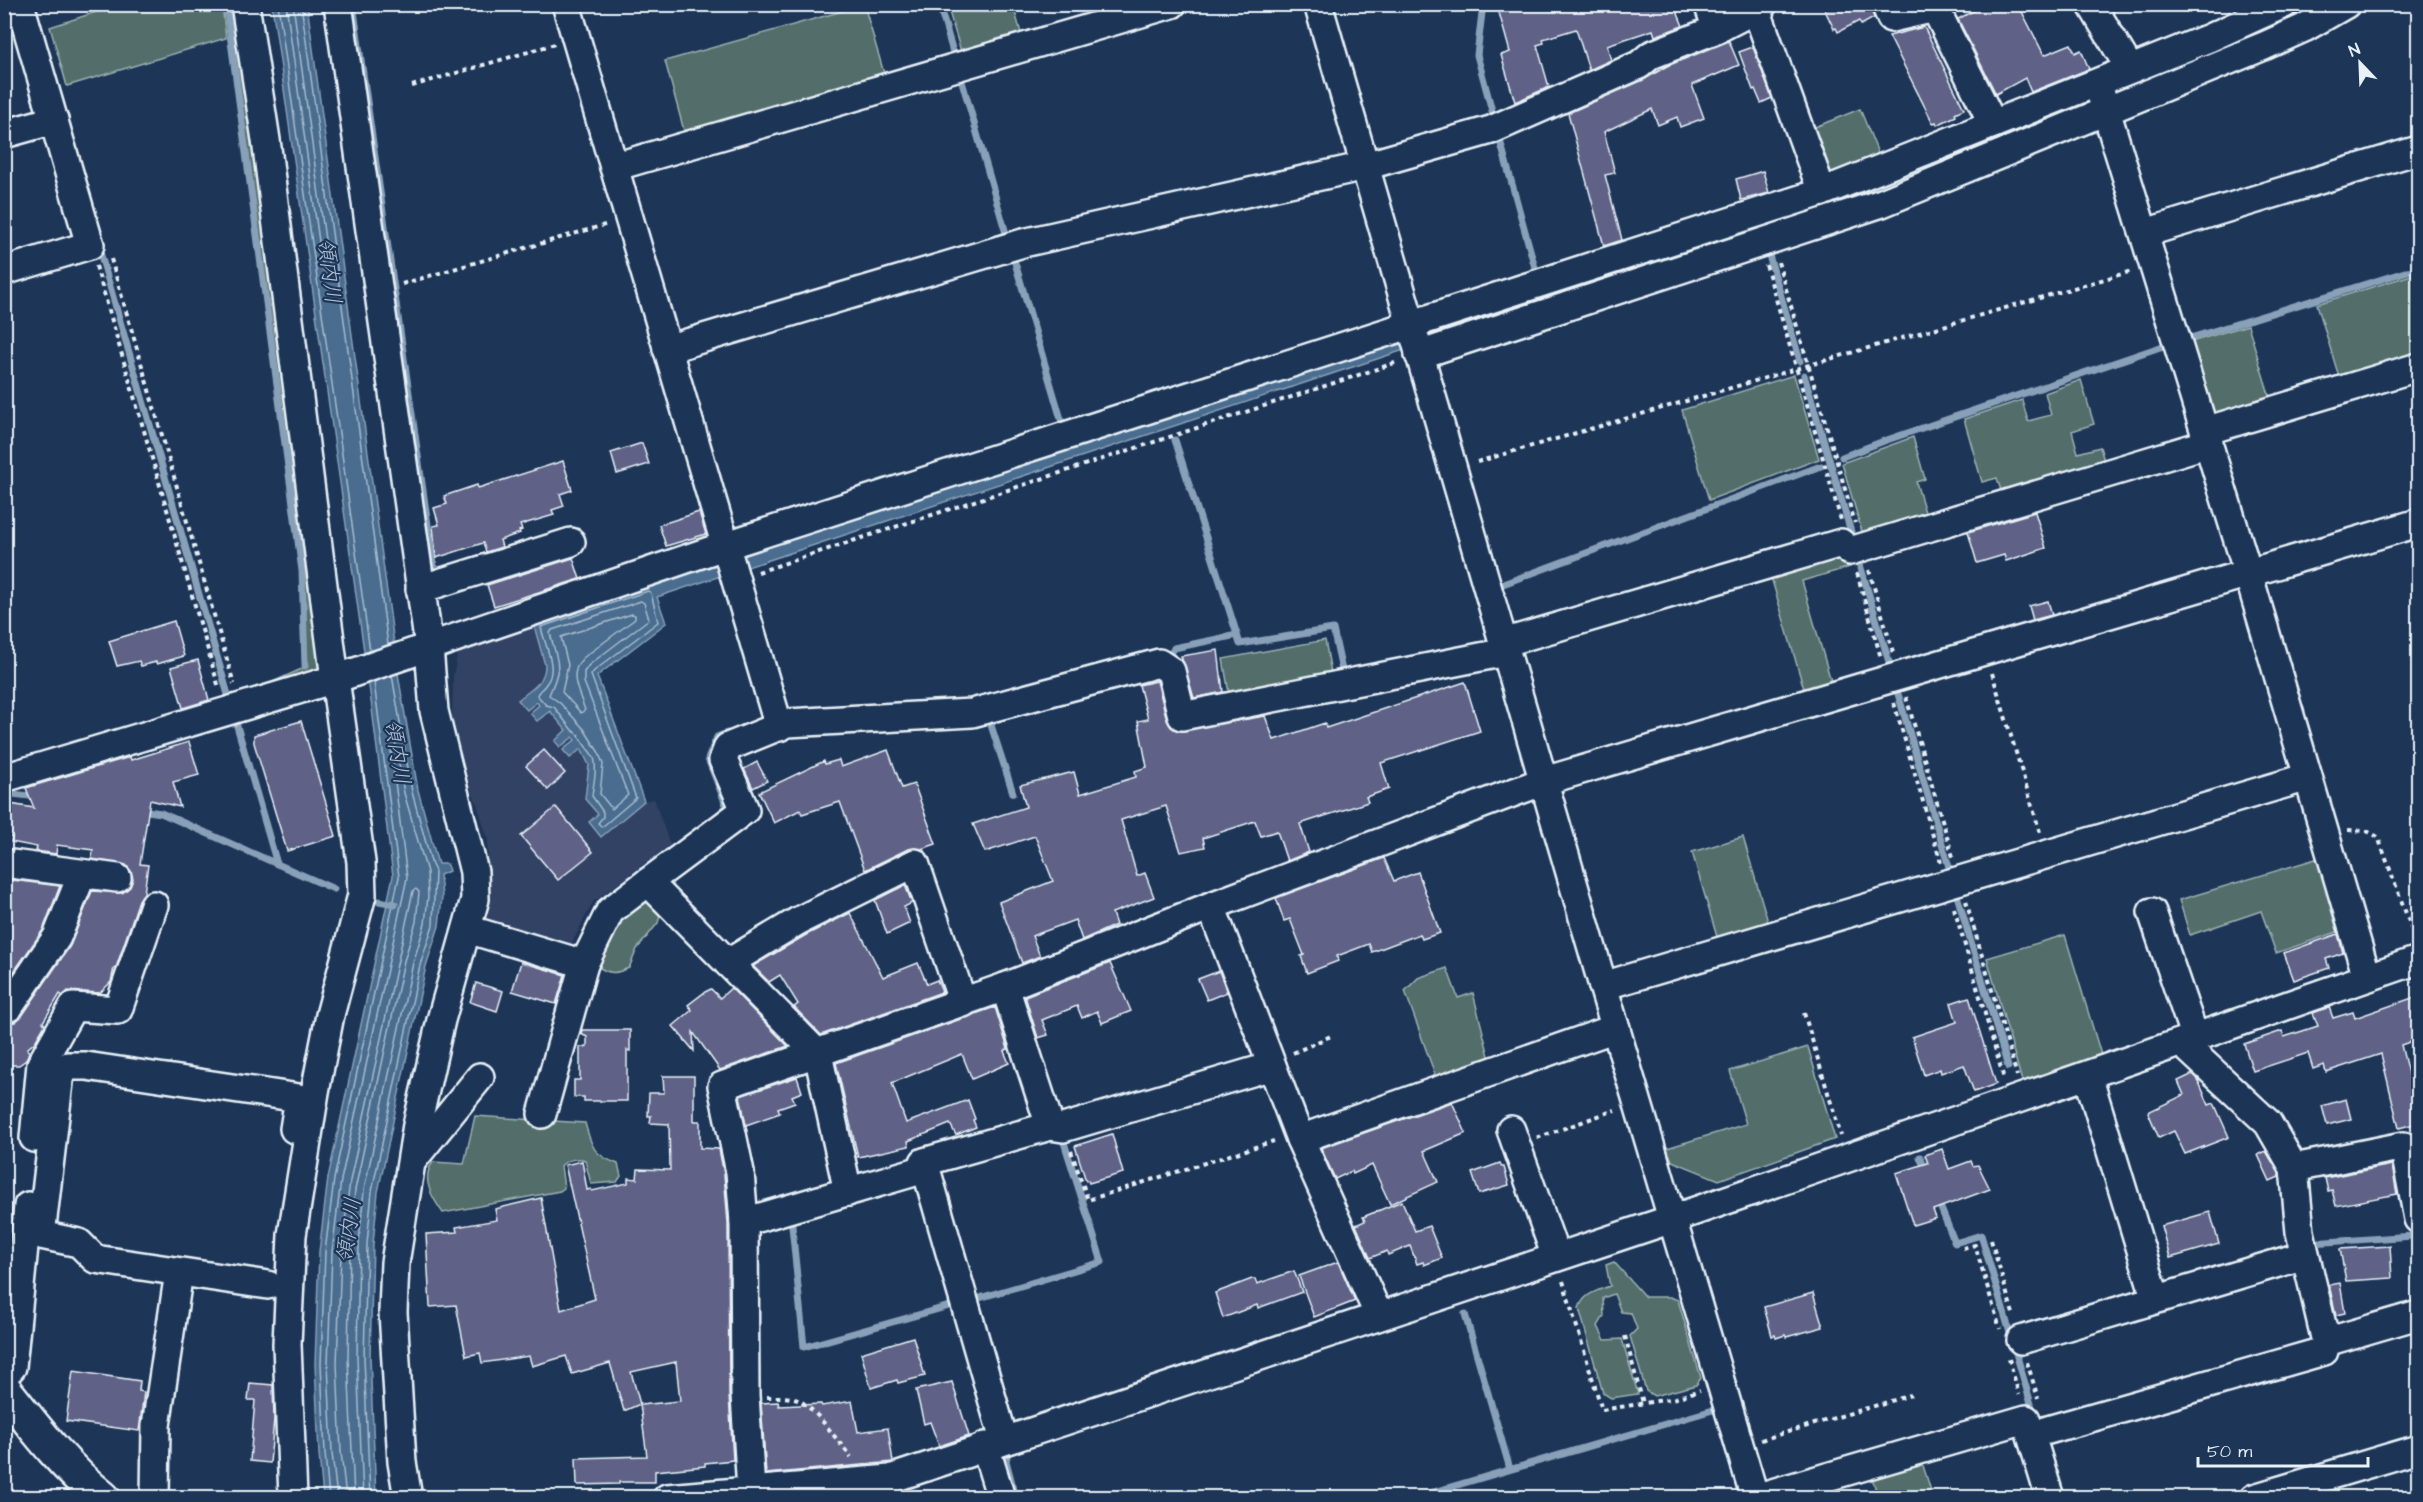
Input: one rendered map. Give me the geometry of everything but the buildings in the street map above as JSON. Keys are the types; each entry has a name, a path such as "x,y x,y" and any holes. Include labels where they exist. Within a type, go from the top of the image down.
{"main road":[{"path":"4,1389 78,1478 104,1497"}],"street":[{"path":"4,271 100,250 54,120 20,4"},
{"path":"245,4 266,140 361,862 363,895 330,1015 292,1235 287,1344 293,1497"},
{"path":"338,4 420,589 434,711 474,872 475,899 441,1020 417,1125 395,1263 393,1312 402,1462 408,1497"},
{"path":"566,4 779,727"},
{"path":"614,167 1173,4"},
{"path":"1318,4 1603,986 1755,1497 2026,1419 2050,1497"},
{"path":"1885,4 1891,18 1934,6 1993,124"},
{"path":"2091,4 2130,69"},
{"path":"4,778 336,679 425,648 730,564 1415,340 1882,203 2103,97 2130,69 2284,4"},
{"path":"1415,340 1822,192 1993,124 2103,97 2294,32 2346,4"},
{"path":"667,349 1023,243 1365,166 1497,128 1639,65 1651,55 1713,17 1759,7 1822,192"},
{"path":"2103,97 2248,573 2367,977"},
{"path":"4,134 54,120"},
{"path":"2145,233 2418,150"},
{"path":"542,1114 584,964 610,911 745,810 723,760 728,747 787,723 972,713 1158,663 1171,671 1182,716 1505,648 1841,543 1850,551 2418,367"},
{"path":"751,1491 745,1395 744,1222 740,1172 723,1086 963,1003 1211,906 1544,781 2418,523"},
{"path":"420,589 571,542"},
{"path":"1603,986 2308,777"},
{"path":"4,863 117,879"},
{"path":"728,963 798,921 915,863 963,1003"},
{"path":"4,1009 9,1007 57,937 82,874"},
{"path":"648,882 818,1054 848,1192"},
{"path":"4,1375 12,1367 41,1064 73,1007 118,1010 154,905"},
{"path":"1211,906 1299,1136 1379,1316"},
{"path":"2048,1430 2324,1352 2326,1342 2300,1232 2294,1168 2268,1123 2188,1040 2152,912"},
{"path":"467,929 584,964"},
{"path":"667,1497 890,1479 1672,1219 2418,960"},
{"path":"1005,987 1057,1127"},
{"path":"1299,1136 1616,1028"},
{"path":"1001,1497 995,1443 924,1162 1057,1127 1271,1064"},
{"path":"267,1286 95,1259 79,1243 42,1235 60,1074 68,1066 86,1066 299,1098 290,1154"},
{"path":"2088,1076 2156,1299"},
{"path":"411,1162 480,1077"},
{"path":"1514,1137 1556,1257"},
{"path":"2294,1168 2403,1146 2418,1219"},
{"path":"744,1222 926,1169"},
{"path":"2021,1340 2306,1255"},
{"path":"155,1497 156,1426 179,1272"},
{"path":"2326,1342 2418,1316 2418,1309"},
{"path":"2254,1497 2418,1449"}],"path":[{"path":"412,86 576,38"},
{"path":"398,285 628,218"},
{"path":"100,250 233,710"},
{"path":"100,250 233,710"},
{"path":"1453,469 2154,265"},
{"path":"730,564 1415,340"},
{"path":"1985,651 2040,835 2033,859"},
{"path":"2323,828 2367,831 2378,837 2418,948"},
{"path":"1804,1013 1848,1159"},
{"path":"1271,1064 1333,1035"},
{"path":"1514,1137 1638,1102"},
{"path":"1057,1127 1088,1200 1299,1136"},
{"path":"1991,1240 2048,1430"},
{"path":"1556,1257 1602,1410 1676,1398 1721,1384"},
{"path":"1625,1336 1643,1403"},
{"path":"745,1395 791,1398 800,1401 809,1408 871,1481"},
{"path":"1740,1446 1911,1395"}],"shaded area":[{"path":"533,622 545,665 537,702 549,711 566,730 555,740 560,747 572,736 575,739 563,750 581,748 588,759 585,799 598,814 589,822 602,837 644,801 654,799 670,845 593,902 569,949 535,940 487,920 488,840 477,804 460,763 452,723 453,677 459,645"}],"green space":[{"path":"121,4 222,5 226,38 67,86 50,27"},
{"path":"227,5 239,5 325,660 321,674 257,689 306,667 304,570"},
{"path":"864,5 886,80 686,138 665,61"},
{"path":"947,5 1013,5 1023,40 963,58"},
{"path":"1860,109 1880,158 1822,181 1805,131"},
{"path":"2418,273 2418,364 2342,387 2317,304"},
{"path":"2248,325 2273,408 2217,426 2184,344"},
{"path":"1794,375 1819,459 1709,500 1682,410"},
{"path":"2081,380 2094,424 2072,431 2078,453 2100,447 2107,471 2004,500 1997,478 1982,482 1964,419 2022,400 2028,421 2051,415 2045,393"},
{"path":"1913,437 1925,479 1916,482 1928,522 1865,542 1842,463"},
{"path":"1845,552 1850,567 1802,581 1833,688 1806,696 1769,570"},
{"path":"1325,640 1332,678 1230,699 1223,659"},
{"path":"1743,837 1771,932 1720,947 1692,852"},
{"path":"2319,858 2343,930 2276,953 2261,911 2190,935 2179,900"},
{"path":"647,898 661,913 658,923 637,949 629,968 608,972 600,968 599,963 615,918"},
{"path":"2065,935 2102,1058 2023,1085 1987,958"},
{"path":"1447,968 1458,998 1473,993 1491,1064 1438,1083 1405,991 1418,978"},
{"path":"1808,1047 1835,1139 1719,1180 1672,1161 1667,1148 1746,1124 1730,1071"},
{"path":"475,1116 585,1123 594,1149 603,1157 618,1164 621,1176 617,1182 591,1184 585,1160 572,1160 561,1166 564,1188 560,1191 443,1213 429,1189 429,1168 433,1162 464,1164"},
{"path":"1614,1262 1645,1297 1670,1297 1678,1300 1701,1378 1696,1385 1654,1396 1646,1391 1630,1336 1637,1329 1631,1313 1621,1312 1614,1294 1603,1298 1604,1316 1598,1326 1605,1340 1622,1339 1638,1394 1611,1398 1603,1393 1579,1308 1587,1296 1610,1286 1606,1265"},
{"path":"1920,1456 1933,1497 1878,1497 1870,1471"}],"water":[{"name":"領内川","path":"272,5 307,5 399,680 418,790 438,864 447,864 449,871 440,875 442,897 439,926 426,966 378,1192 373,1244 370,1357 376,1497 323,1497 315,1364 319,1252 328,1178 393,876 370,693"},
{"path":"2309,5 2335,5 1881,199 1404,350 657,597 666,623 597,676 644,801 601,837 589,822 598,814 585,799 589,765 581,749 570,758 563,750 575,740 573,737 560,747 555,741 566,730 550,711 537,721 530,713 539,705 537,702 527,710 518,700 543,677 545,665 533,622 1543,296 2089,98"}],"waterway":[{"path":"226,4 302,571 305,666"},
{"path":"353,4 434,567"},
{"path":"939,4 955,59"},
{"path":"1483,4 1477,55 1495,122"},
{"path":"961,78 1007,237"},
{"path":"1498,133 1537,275"},
{"path":"100,252 229,698"},
{"path":"1768,252 1800,361"},
{"path":"1013,256 1063,426"},
{"path":"2184,340 2418,268"},
{"path":"1842,457 2169,344"},
{"path":"1804,375 1854,542"},
{"path":"1175,440 1240,644 1333,629 1343,675"},
{"path":"1503,584 1821,466"},
{"path":"1858,558 1889,662"},
{"path":"1170,656 1174,648 1237,635"},
{"path":"1896,687 1951,874"},
{"path":"989,719 1013,793"},
{"path":"237,726 277,864"},
{"path":"721,812 727,807 708,759 717,737 727,733"},
{"path":"4,793 38,797"},
{"path":"141,810 161,813 334,889"},
{"path":"1956,892 2008,1067"},
{"path":"373,900 395,904"},
{"path":"978,1305 976,1299 1102,1262 1062,1136"},
{"path":"1920,1157 1926,1172"},
{"path":"1938,1201 1955,1243 1981,1235 2034,1414"},
{"path":"791,1216 804,1347 953,1305"},
{"path":"2312,1243 2413,1236"},
{"path":"1465,1314 1510,1469"},
{"path":"1413,1498 1713,1410"},
{"path":"1014,1450 1008,1452 1006,1461 1016,1498"}]}
